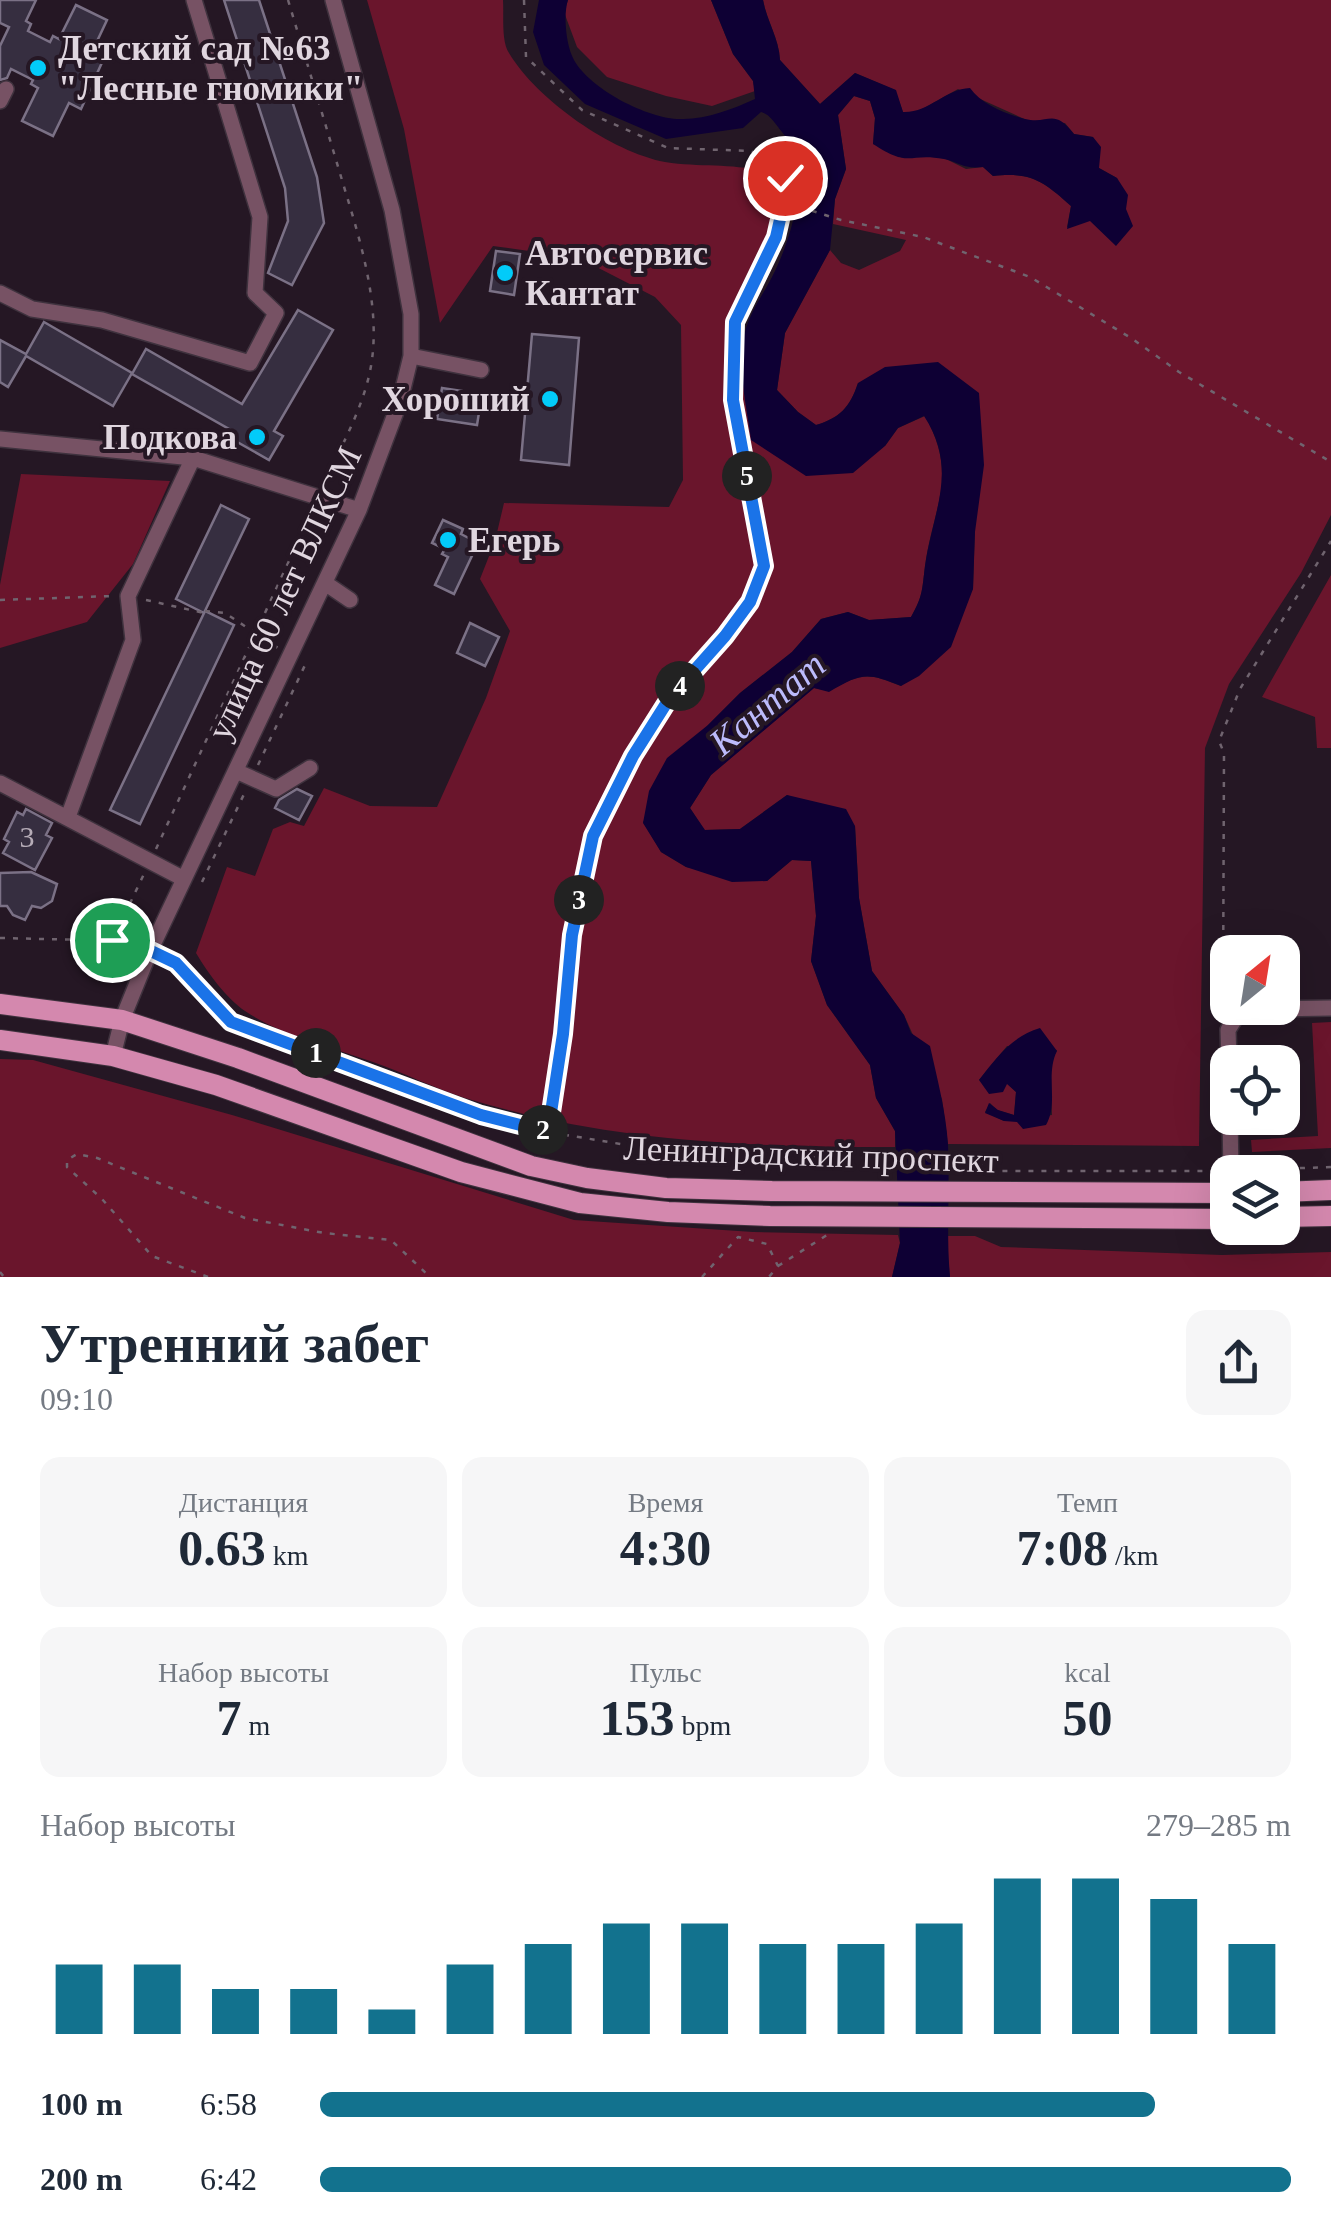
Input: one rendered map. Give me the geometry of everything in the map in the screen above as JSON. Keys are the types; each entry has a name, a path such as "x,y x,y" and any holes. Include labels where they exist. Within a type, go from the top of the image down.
{"main road":[{"name":"Ленинградский проспект","path":"0,1004 122,1020 238,1058 530,1166 587,1178 666,1188 1210,1193"},
{"name":"Ленинградский проспект","path":"0,1040 113,1056 216,1085 461,1172 580,1203 668,1212 980,1220 1210,1219"},
{"path":"1300,1191 1331,1190"},
{"path":"1300,1217 1331,1216"}],"street":[{"path":"0,293 32,309 102,320 250,363 276,313 256,294 260,217 194,0"},
{"name":"улица 60 лет ВЛКСМ","path":"113,1056 122,1020 150,951 359,510 400,401 411,356 412,314 392,210 333,0"},
{"path":"411,356 481,370"},
{"path":"0,439 194,458 359,510"},
{"path":"68,817 133,640 128,596 194,458"},
{"path":"324,583 350,600"},
{"path":"236,771 276,789 310,768"},
{"path":"0,783 184,879"},
{"path":"1227,1045 1228,1030 1238,1014 1262,1009 1331,1008"}],"path":[{"path":"524,0 526,56 582,110 668,148 750,151 772,159 785,178 776,237 735,322 733,400 764,566 750,602 669,699 633,756 593,836 572,935 563,1034 548,1132"},
{"path":"784,202 840,220 923,236 1030,277 1331,462"},
{"path":"1223,935 1224,753 1218,741 1240,689 1331,541"},
{"path":"0,600 128,596 204,612"},
{"path":"0,938 130,941 176,963 231,1022 481,1115 548,1132 651,1148 763,1156 968,1160 994,1171 1210,1172"},
{"path":"208,1277 152,1256 102,1198 67,1167 67,1160 77,1154 97,1158 244,1218 391,1240 430,1277"},
{"path":"1300,1169 1331,1167"},
{"path":"769,1277 778,1266 832,1231"},
{"path":"702,1277 738,1236 767,1244 778,1266"},
{"path":"0,1272 4,1277"}],"shaded area":[{"path":"367,0 503,0 509,53 557,106 600,136 665,162 773,174 779,205 772,234 741,286 742,375 752,440 885,446 898,428 925,416 935,437 941,491 921,593 911,617 869,620 848,612 821,619 792,652 740,693 708,725 643,822 661,852 686,867 767,881 792,860 811,861 816,916 811,961 827,1005 870,1065 876,1098 895,1131 895,1147 786,1146 678,1139 519,1113 465,1098 259,1020 224,992 196,953 227,867 255,876 273,829 290,822 304,826 324,788 370,806 437,807 486,698 510,631 480,579 504,503 669,507 683,480 681,325 655,297 579,258 493,246 440,323 404,129"},
{"path":"568,0 711,0 733,54 753,81 755,91 712,106 607,77 577,47 564,12"},
{"path":"763,0 1331,0 1331,515 1301,573 1229,684 1205,748 1199,1146 948,1144 942,1099 904,1015 872,971 859,898 855,826 787,795 740,829 704,830 690,808 711,775 814,688 829,691 864,676 901,686 973,589 979,393 858,383 843,410 816,425 777,390 785,333 830,250 841,263 859,270 900,251 906,240 833,224 835,199 846,169 838,115 854,96 870,101 875,118 873,144 946,159 966,169 983,167 993,176 1017,175 1036,180 1071,206 1067,227 1126,209 1117,178 1099,168 1093,137 1074,134 1065,123 1029,121 958,89 917,112 903,112 895,90 855,73 820,104 780,60","holes":["1007,1046 1057,1050 1050,1064 1052,1115 1004,1121 985,1112 990,1103 997,1110 1014,1115 1016,1092 1007,1083 979,1080"]},
{"path":"21,474 170,481 133,564 87,622 0,648 0,585"},
{"path":"1331,575 1331,748 1317,748 1315,717 1262,697"},
{"path":"1331,1022 1331,1148 1252,1152 1251,1140 1318,1136 1312,1023"},
{"path":"0,1059 33,1060 232,1115 574,1220 753,1232 898,1235 900,1243 892,1277 0,1277"},
{"path":"946,1236 975,1236 1001,1247 1222,1255 1331,1252 1331,1277 950,1277"}],"water":[{"name":"Кантат","path":"539,0 568,0 567,39 582,71 606,91 652,114 699,118 755,99 753,81 733,54 711,0 763,0 780,60 820,104 855,73 896,90 903,112 921,109 953,92 970,88 1002,111 1033,120 1056,119 1074,134 1093,137 1101,147 1099,168 1117,178 1128,195 1126,209 1133,226 1116,246 1090,221 1067,229 1071,206 1036,180 1017,175 993,176 983,167 932,157 903,158 885,152 873,144 875,118 870,101 854,96 838,115 846,169 835,199 830,250 785,333 777,390 816,425 838,415 848,405 858,383 885,367 938,362 979,393 984,465 975,532 973,589 951,647 919,676 901,686 864,677 829,692 814,688 711,775 690,808 705,830 740,829 787,795 846,809 855,826 859,898 872,971 904,1015 911,1033 930,1046 938,1082 948,1145 950,1277 892,1277 900,1243 895,1131 876,1098 870,1065 827,1005 811,961 816,916 811,861 792,860 767,881 732,882 686,867 661,852 643,823 649,791 667,758 792,652 821,619 848,612 869,620 911,617 921,593 941,490 940,454 924,416 898,428 885,446 853,473 806,476 751,440 742,378 743,341 752,313 782,256 793,220 798,181 791,146 773,120 761,112 743,128 666,139 585,104 544,65 533,32"},
{"path":"1040,1028 1057,1051 1052,1070 1052,1108 1046,1125 1023,1129 1017,1122 985,1113 989,1103 1014,1115 1016,1092 1007,1084 1003,1092 989,1094 979,1080 1013,1042"}],"building":[{"name":"Детский сад №63 \"Лесные гномики\"","path":"0,0 36,0 26,21 31,24 28,31 50,42 53,36 59,39 76,5 107,20 92,52 104,58 81,109 69,103 53,136 22,121 38,88 31,84 33,80 11,69 7,78 0,80 0,46 9,27 0,23"},
{"path":"224,0 259,0 317,177 324,223 292,285 268,273 288,221 285,188"},
{"name":"Автосервис Кантат","path":"496,251 520,254 514,295 490,291"},
{"path":"298,310 333,330 274,431 283,436 269,460 232,439 236,433 132,374 146,349 242,404"},
{"path":"44,322 132,373 113,406 26,356 8,387 0,382 0,340 26,354"},
{"name":"Хороший","path":"532,334 579,338 569,465 521,460"},
{"path":"442,388 482,394 477,425 437,419"},
{"path":"221,505 249,519 205,611 234,625 140,824 110,810 204,613 176,599"},
{"path":"443,520 463,529 461,534 478,543 454,594 435,585 448,557 442,554 445,549 432,543"},
{"path":"470,623 499,637 485,666 457,653"},
{"path":"297,789 312,796 299,820 275,808 279,800"},
{"path":"26,809 52,823 46,835 52,838 35,870 3,853 9,842 4,839 17,812 23,815"},
{"path":"31,872 57,884 52,901 41,908 32,906 25,920 13,915 7,906 0,906 0,873"}],"place":[{"name":"Детский сад №63 \"Лесные гномики\"","path":"38,68"},
{"name":"Автосервис Кантат","path":"505,273"},
{"name":"Хороший","path":"550,399"},
{"name":"Подкова","path":"257,437"},
{"name":"Егерь","path":"448,540"}],"route":[{"path":"112,940 130,941 176,963 231,1022 481,1115 548,1132 563,1034 572,935 593,836 633,756 669,699 750,602 764,566 733,400 735,322 776,237 785,178"}]}
